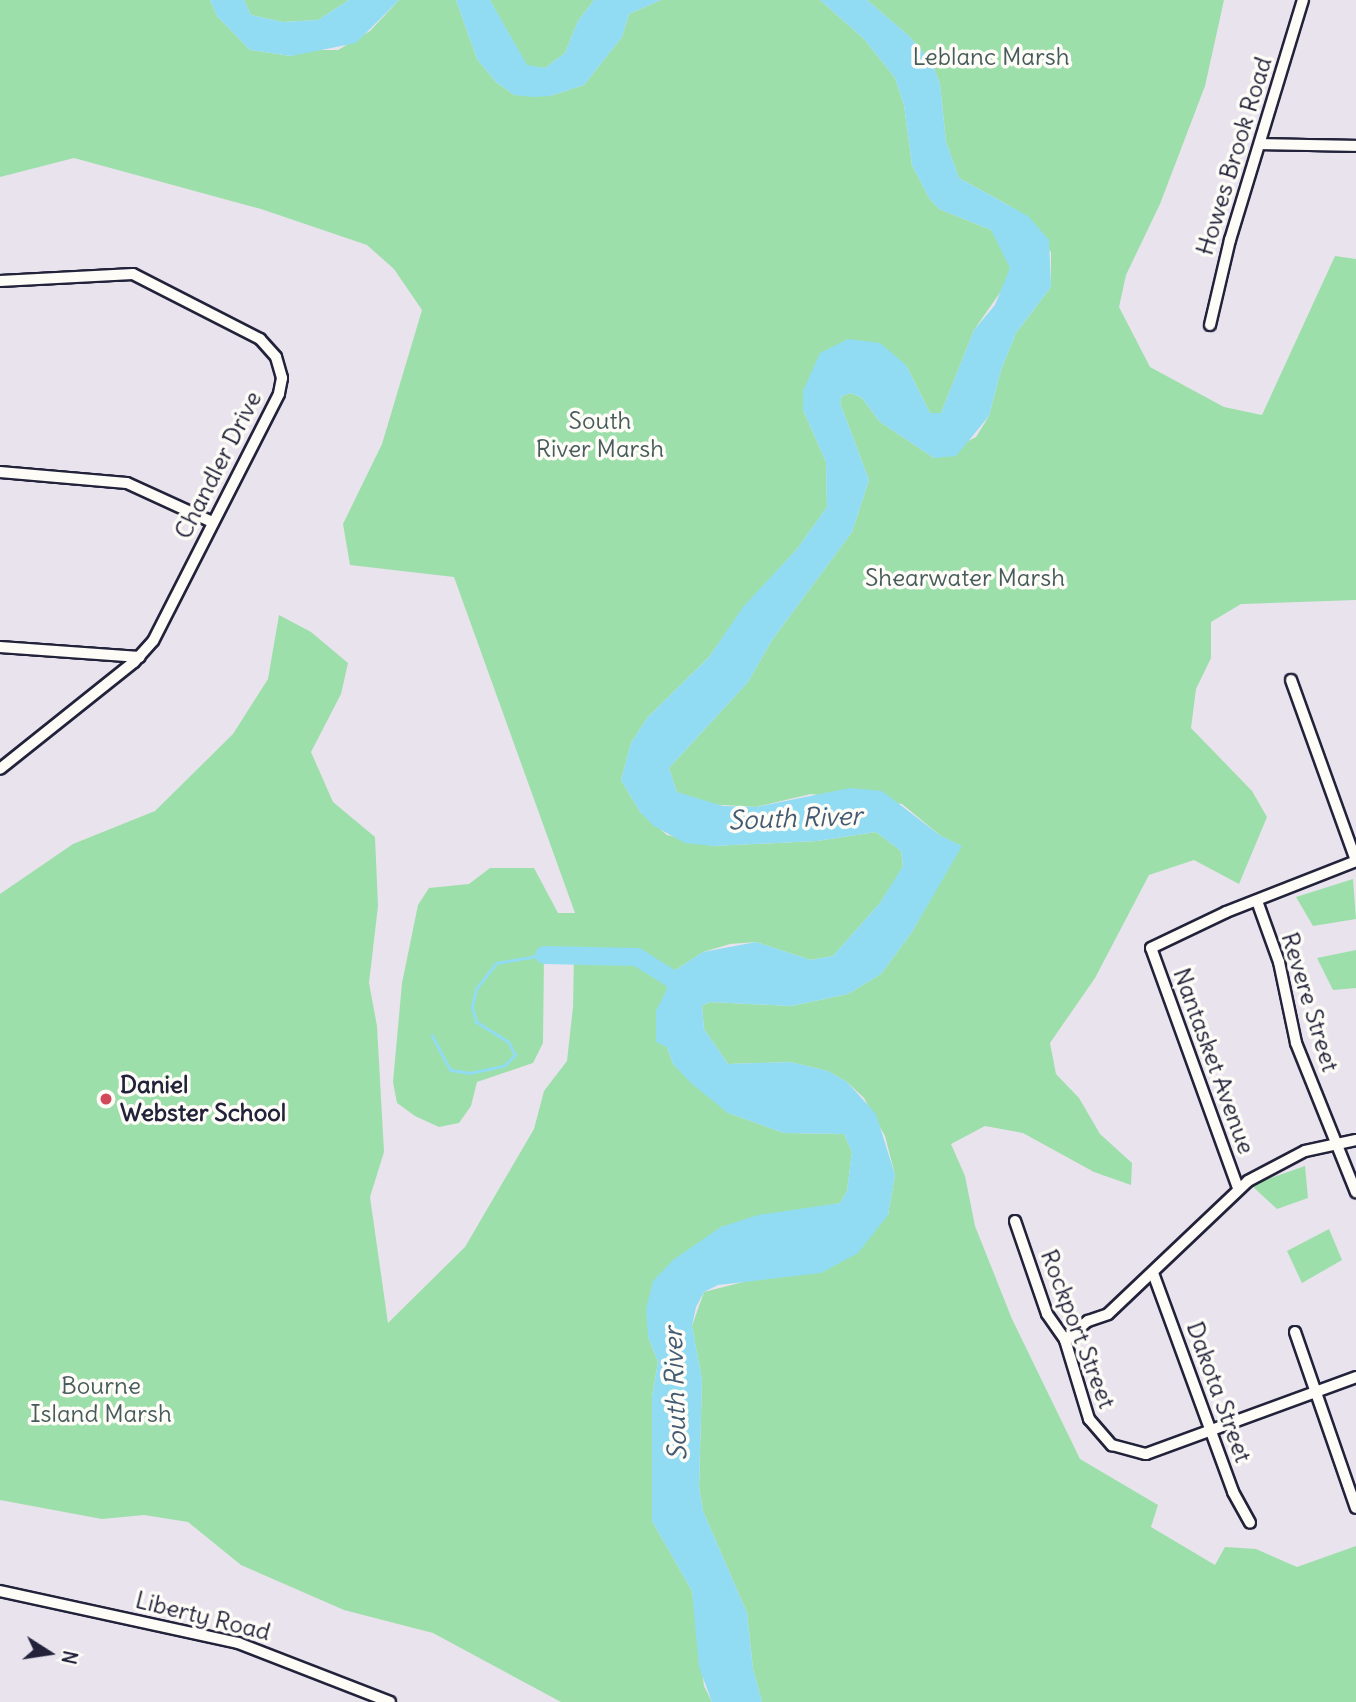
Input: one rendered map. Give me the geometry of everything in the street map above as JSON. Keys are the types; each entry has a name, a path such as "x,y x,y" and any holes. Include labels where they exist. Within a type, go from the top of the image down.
{"street":[{"name":"Howes Brook Road","path":"1210,325 1214,296 1303,0"},
{"path":"1261,144 1356,146"},
{"name":"Chandler Drive","path":"0,281 133,274 240,327 267,345 282,378 279,394 140,657 0,769"},
{"path":"0,472 127,482 212,522"},
{"path":"0,647 140,657"},
{"path":"1257,901 1356,861 1291,680"},
{"name":"Nantasket Avenue","path":"1238,1188 1151,948 1257,901"},
{"name":"Revere Street","path":"1257,901 1279,962 1296,1042 1356,1192"},
{"path":"1065,1340 1088,1321 1108,1314 1238,1188 1289,1157 1356,1140"},
{"name":"Rockport Street","path":"1015,1221 1047,1314 1065,1340 1089,1419 1111,1445 1146,1454 1210,1431"},
{"name":"Dakota Street","path":"1153,1273 1210,1431 1250,1523"},
{"path":"1295,1332 1356,1508"},
{"path":"1210,1431 1356,1377"},
{"name":"Liberty Road","path":"0,1591 238,1643 390,1702"}],"green space":[{"path":"0,0 210,0 217,16 250,50 291,56 312,50 338,50 370,31 399,0 456,0 477,59 496,82 514,95 550,96 584,85 622,37 629,14 661,0 820,0 864,39 895,78 904,105 912,165 929,198 939,209 991,230 1003,248 1010,268 1006,284 974,330 941,413 930,413 906,365 803,410 826,462 827,507 797,549 744,607 709,657 647,718 631,743 621,780 640,812 667,835 713,846 817,841 876,832 901,851 903,867 880,903 833,956 811,960 756,942 730,944 703,952 677,969 667,1047 673,1064 728,1113 784,1133 844,1134 852,1152 847,1191 840,1203 721,1227 703,1241 648,1337 658,1362 652,1397 652,1521 692,1591 704,1686 712,1702 561,1702 433,1633 344,1610 241,1565 188,1522 144,1515 102,1519 0,1500 0,894 73,844 155,811 233,734 268,679 279,615 311,632 348,663 341,694 311,752 333,802 375,837 378,906 369,983 377,1026 384,1152 370,1197 388,1323 465,1247 534,1129 544,1091 567,1061 573,1007 574,954 544,955 543,1043 533,1063 477,1082 471,1106 459,1123 439,1127 415,1116 397,1103 393,1082 402,983 418,905 429,888 469,884 490,868 534,868 558,913 575,913 454,577 350,565 343,524 382,444 422,310 394,269 367,245 261,209 74,158 0,177"},
{"path":"244,0 349,0 318,20 283,22 251,15"},
{"path":"490,0 594,0 578,21 565,53 545,68 527,66"},
{"path":"867,0 1224,0 1205,86 1160,204 1126,275 1119,307 1150,367 1224,407 1262,415 1335,256 1356,259 1356,600 1241,604 1211,622 1211,658 1196,689 1191,728 1252,791 1267,817 1239,884 1194,860 1149,875 1095,978 1050,1043 1056,1074 1079,1098 1100,1134 1132,1163 1131,1185 1094,1172 1023,1133 985,1126 951,1144 965,1176 975,1226 1012,1319 1080,1459 1158,1505 1151,1527 1215,1565 1225,1547 1256,1549 1297,1567 1356,1546 1356,1702 762,1702 753,1669 747,1613 703,1511 699,1487 702,1380 692,1326 704,1292 755,1279 888,1215 895,1175 885,1136 864,1098 847,1082 828,1071 790,1062 728,1064 704,1029 702,1006 710,1002 791,1006 848,994 881,974 912,932 961,846 941,836 902,804 811,794 756,807 706,804 677,792 669,768 748,682 772,640 852,532 869,480 840,403 842,396 851,393 862,398 880,422 934,458 976,437 989,416 1001,370 1016,333 1051,287 1051,252 1010,206 959,178 946,142 940,84 932,63 909,36"},
{"path":"1353,879 1356,919 1313,926 1296,897"},
{"path":"1356,950 1356,988 1333,990 1317,958"},
{"path":"1305,1166 1308,1198 1277,1209 1251,1185"},
{"path":"1329,1229 1342,1260 1302,1283 1287,1251"}],"water":[{"path":"210,0 244,0 251,15 283,22 318,20 349,0 399,0 356,43 291,56 250,50 217,16"},
{"path":"456,0 490,0 527,65 545,68 565,53 578,21 594,0 661,0 629,14 622,37 584,85 550,96 533,97 514,95 496,82 477,59"},
{"name":"South River","path":"820,0 867,0 909,36 932,63 940,84 946,142 959,178 1028,216 1049,240 1051,287 1016,333 1001,370 989,416 956,456 934,458 880,422 862,398 851,393 842,396 840,403 869,480 852,532 772,640 748,682 669,768 677,792 723,806 756,807 850,788 882,791 941,836 962,846 912,932 881,974 848,994 791,1006 710,1002 702,1006 704,1029 728,1064 790,1062 828,1071 847,1082 876,1114 895,1175 888,1215 858,1253 821,1273 718,1285 704,1292 696,1307 692,1326 702,1380 699,1487 703,1511 747,1613 753,1669 762,1702 712,1702 699,1667 692,1591 652,1521 652,1397 658,1362 648,1337 646,1310 653,1281 673,1260 721,1227 758,1215 840,1203 847,1191 852,1152 844,1134 784,1133 728,1113 692,1084 673,1064 667,1047 656,1042 656,1011 677,969 703,952 756,942 811,960 833,956 880,903 903,866 901,851 876,832 817,841 713,846 685,843 654,826 640,812 621,780 631,743 647,718 709,657 743,607 797,549 827,507 826,462 803,410 803,391 820,353 848,339 880,343 906,365 930,413 941,413 974,330 995,305 1010,268 991,230 939,209 929,198 912,165 904,105 895,78 864,39"}],"waterway":[{"path":"432,1035 451,1070 470,1073 504,1066 515,1055 508,1042 476,1022 472,1007 476,989 496,963 544,955"},
{"path":"544,955 637,957 671,978 683,994"}],"place":[{"name":"Daniel Webster School","path":"106,1099"}],"park label":[{"name":"Leblanc Marsh","path":"991,57"},
{"name":"South River Marsh","path":"600,435"},
{"name":"Shearwater Marsh","path":"965,578"},
{"name":"Bourne Island Marsh","path":"101,1400"}]}
